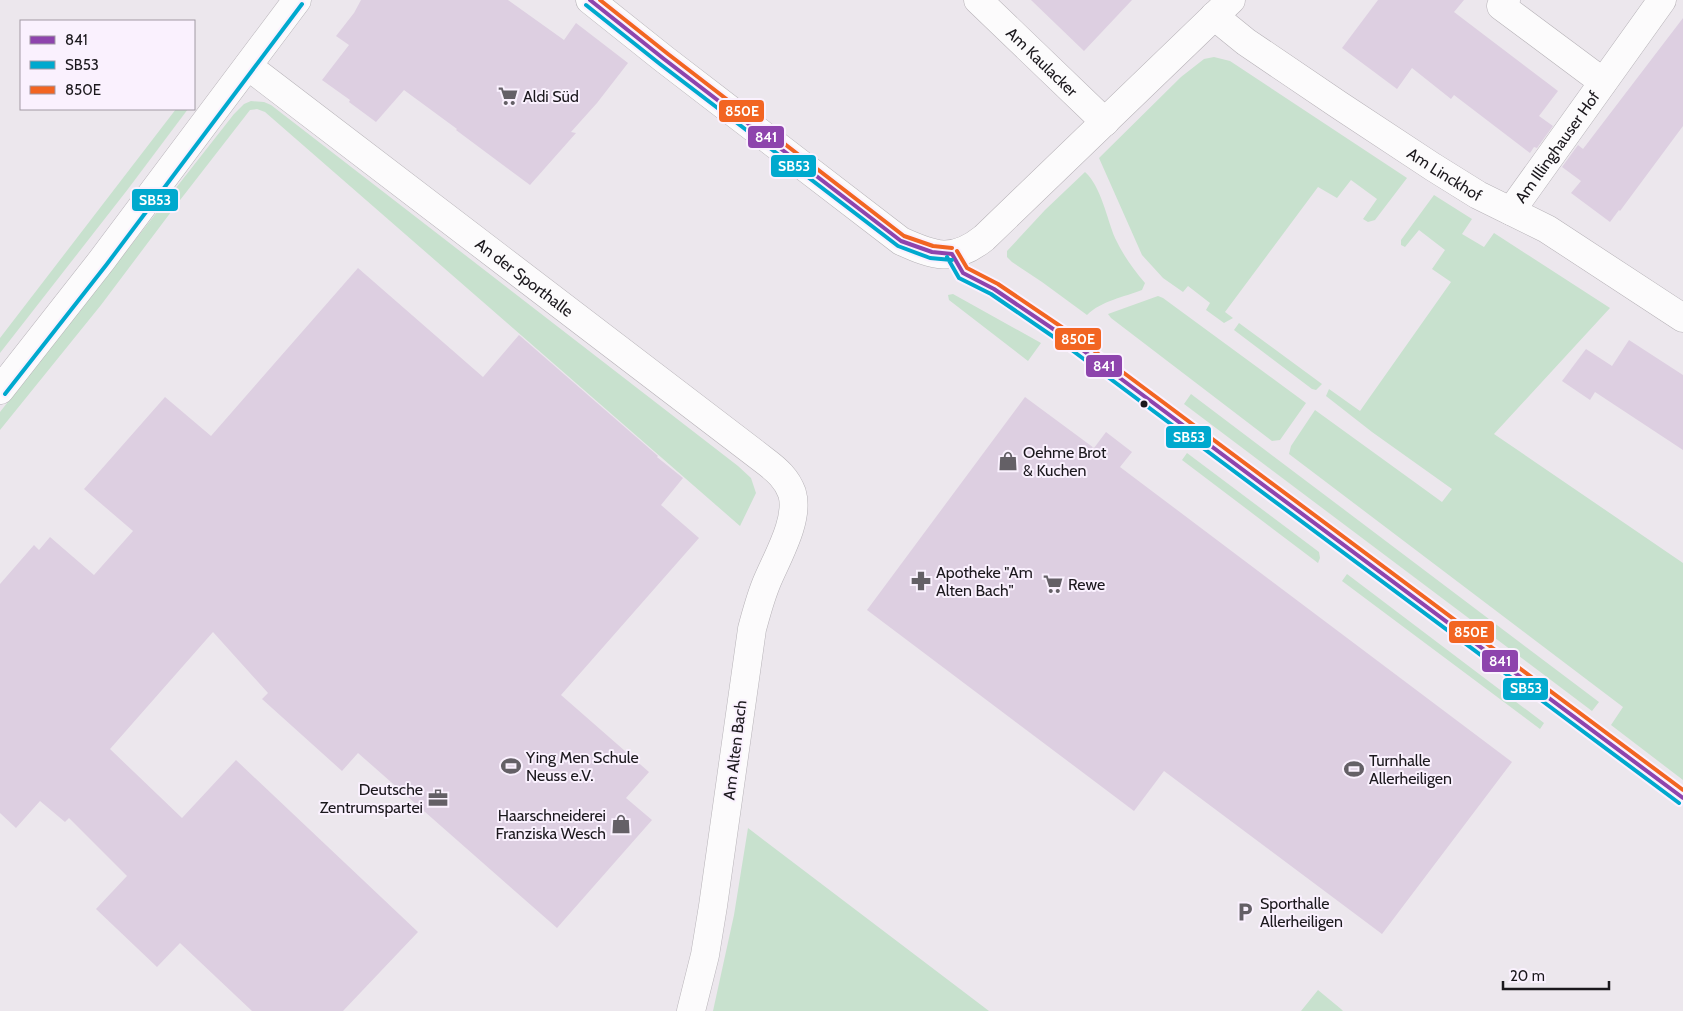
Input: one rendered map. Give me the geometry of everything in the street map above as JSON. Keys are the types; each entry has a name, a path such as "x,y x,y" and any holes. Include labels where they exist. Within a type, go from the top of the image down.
{"street":[{"path":"0,390 102,260 297,0"},
{"path":"590,0 672,66 901,241 937,255 961,253 972,248 984,238 1223,8"},
{"name":"Am Kaulacker","path":"978,0 1105,122"},
{"name":"Am Illinghauser Hof","path":"1506,0 1501,6 1603,82"},
{"name":"Am Illinghauser Hof","path":"1511,211 1662,0"},
{"name":"Am Linckhof","path":"1223,8 1246,42 1346,110 1468,189 1546,229 1683,318"},
{"name":"An der Sporthalle","path":"248,66 766,461 782,475 792,494"},
{"name":"Am Alten Bach","path":"691,1011 705,955 713,906 752,628 766,584 788,530 793,513 792,494"}],"green space":[{"path":"1214,57 1230,61 1407,178 1375,220 1368,222 1363,219 1377,199 1351,180 1337,198 1318,187 1225,312 1233,318 1224,323 1206,310 1210,303 1188,286 1183,292 1163,278 1142,255 1099,158 1181,77 1204,59"},
{"path":"251,101 264,102 271,105 738,466 751,478 756,493 740,526 265,112 257,109 250,110 101,305 0,430 0,412 234,114 244,104"},
{"path":"175,110 187,110 0,353 0,338"},
{"path":"1085,172 1091,178 1099,194 1118,244 1128,262 1145,283 1142,290 1099,306 1087,315 1007,257 1007,251 1045,210"},
{"path":"1434,195 1472,219 1462,234 1484,247 1494,233 1610,308 1494,434 1683,563 1683,780 1611,725 1623,707 1289,454 1291,446 1315,410 1442,502 1452,489 1372,432 1326,396 1329,389 1360,411 1451,282 1432,269 1445,250 1419,230 1405,247 1401,245 1401,240"},
{"path":"953,294 1041,343 1028,361 949,300 948,295"},
{"path":"1158,296 1306,403 1280,440 1272,441 1108,314"},
{"path":"1239,323 1322,384 1316,390 1312,389 1234,330"},
{"path":"1191,394 1599,702 1592,711 1184,404"},
{"path":"1187,453 1319,552 1320,558 1318,563 1182,460"},
{"path":"1347,574 1544,723 1540,729 1342,581"},
{"path":"748,828 989,1011 713,1011 734,915"},
{"path":"1318,990 1341,1009 1343,1011 1301,1011"}],"building":[{"name":"Aldi Süd","path":"361,0 508,0 564,40 576,23 628,63 597,103 571,132 576,133 530,185 404,90 376,122 322,80 349,45 336,36 354,13"},
{"path":"1031,0 1132,0 1084,51"},
{"path":"1378,0 1464,0 1454,12 1558,91 1539,116 1553,126 1537,148 1534,147 1530,153 1454,95 1451,99 1412,68 1397,89 1342,48"},
{"path":"1683,18 1683,126 1610,222 1571,193 1581,181 1562,167 1578,145 1583,149"},
{"path":"358,268 483,377 519,335 683,478 661,505 699,538 561,695 649,772 626,798 652,820 557,928 358,753 342,771 262,699 268,693 213,632 110,749 182,818 236,760 418,932 343,1011 252,1011 180,943 157,967 96,909 127,876 69,818 65,822 40,801 16,828 0,813 0,584 34,545 39,550 50,537 94,575 133,531 84,489 165,397 211,436"},
{"path":"1629,340 1683,375 1683,450 1595,392 1590,400 1562,381 1586,349 1612,366"},
{"path":"1025,397 1094,448 1106,432 1132,452 1120,467 1512,762 1382,934 1164,771 1134,811 867,610"}],"transit line":[{"name":"841","path":"590,0 901,241 932,252 952,254"},
{"name":"850E","path":"600,0 904,236 933,246 952,248"},
{"name":"SB53","path":"5,394 107,264 302,4"},
{"name":"SB53","path":"586,5 898,246 930,258 952,260"},
{"name":"850E","path":"957,251 967,268 998,284 1069,332 1683,790"},
{"name":"841","path":"952,254 963,273 994,289 1065,337 1683,798"},
{"name":"SB53","path":"947,257 959,278 991,294 1061,342 1679,803"}],"place":[{"name":"Aldi Süd","path":"508,96"},
{"name":"Oehme Brot & Kuchen","path":"1008,461"},
{"name":"Apotheke \"Am Alten Bach\"","path":"921,581"},
{"name":"Rewe","path":"1053,584"},
{"name":"Ying Men Schule Neuss e.V.","path":"511,766"},
{"name":"Turnhalle Allerheiligen","path":"1354,769"},
{"name":"Deutsche Zentrumspartei","path":"438,798"},
{"name":"Haarschneiderei Franziska Wesch","path":"621,824"},
{"name":"Sporthalle Allerheiligen","path":"1245,912"}]}
